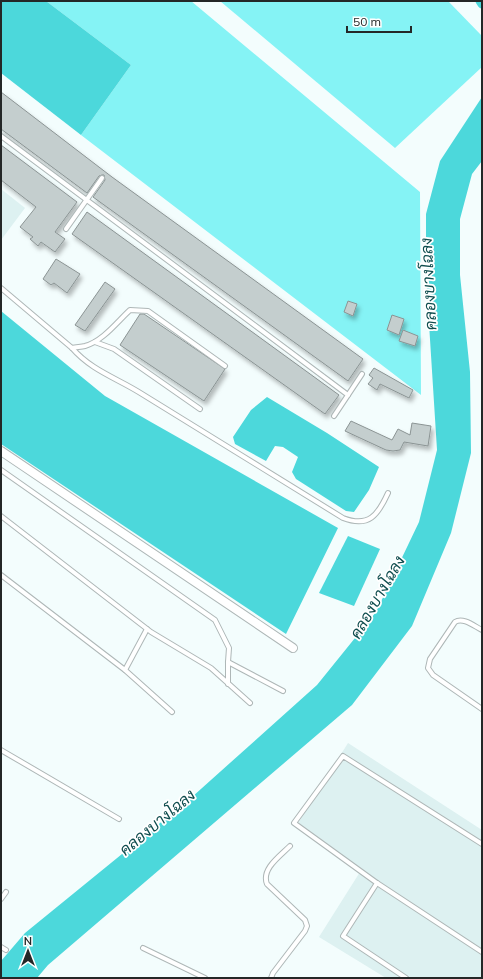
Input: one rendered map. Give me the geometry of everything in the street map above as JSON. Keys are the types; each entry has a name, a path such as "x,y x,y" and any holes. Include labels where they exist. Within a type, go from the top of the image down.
{"street":[{"path":"1,452 293,648"}],"lane":[{"path":"1,136 348,394"},
{"path":"66,228 102,178"},
{"path":"1,288 72,348 80,358 114,379 133,388 229,449 343,518 358,522 370,519 377,514 388,493"},
{"path":"72,348 85,346 102,337 130,310 148,311 225,366"},
{"path":"94,342 114,349 200,409"},
{"path":"334,416 362,374"},
{"path":"1,470 215,620 229,648 228,684"},
{"path":"1,516 148,629 211,668 250,703"},
{"path":"1,575 125,670 172,712"},
{"path":"482,630 459,619 455,622 430,659 428,668 433,674 482,709"},
{"path":"125,670 148,629"},
{"path":"228,662 283,691"},
{"path":"1,750 119,819"},
{"path":"482,844 343,756 294,823 377,883 482,952"},
{"path":"271,978 273,973 305,931 307,926 304,920 267,884 265,879 266,873 270,867 290,846"},
{"path":"377,883 342,936 406,978"},
{"path":"1,899 6,892"},
{"path":"1,947 6,950"},
{"path":"143,948 205,978"}],"shaded area":[{"path":"46,1 191,1 420,192 421,395 81,135 131,65"},
{"path":"220,1 448,1 482,36 482,67 395,148"},
{"path":"1,189 25,208 1,240"},
{"path":"348,743 482,830 482,978 386,978 319,937 360,872 297,825"}],"water":[{"path":"1,1 46,1 131,65 81,135 1,73"},
{"name":"คลองบางโฉลง","path":"482,97 482,161 472,174 460,219 460,275 470,372 471,453 451,533 412,626 352,705 48,965 37,978 1,978 1,961 25,933 192,797 317,685 376,612 419,522 437,450 426,276 426,214 440,161"},
{"path":"1,311 105,396 338,528 286,634 1,444"},
{"path":"267,397 327,433 379,467 369,490 354,512 346,511 296,479 292,472 298,457 283,447 275,446 266,461 235,444 233,437 251,410"},
{"path":"348,536 380,549 354,606 319,593"}],"building":[{"path":"1,92 112,177 363,359 348,381 93,197 105,180 104,175 99,176 87,193 1,129"},
{"path":"1,145 77,202 55,232 65,239 55,252 41,242 38,246 30,239 33,237 20,227 36,207 1,180"},
{"path":"87,212 339,395 325,414 72,234"},
{"path":"56,259 80,274 67,293 54,283 51,285 43,279"},
{"path":"105,282 115,289 85,331 75,325"},
{"path":"348,301 357,304 353,316 344,312"},
{"path":"140,314 144,314 225,369 204,401 120,345"},
{"path":"392,315 404,319 399,335 387,330"},
{"path":"403,330 418,336 415,346 399,341"},
{"path":"374,368 413,390 409,398 380,384 377,390 368,384 373,378 369,375"},
{"path":"351,421 392,440 398,429 410,435 412,423 431,426 428,446 404,442 400,450 386,450 345,431"}]}
